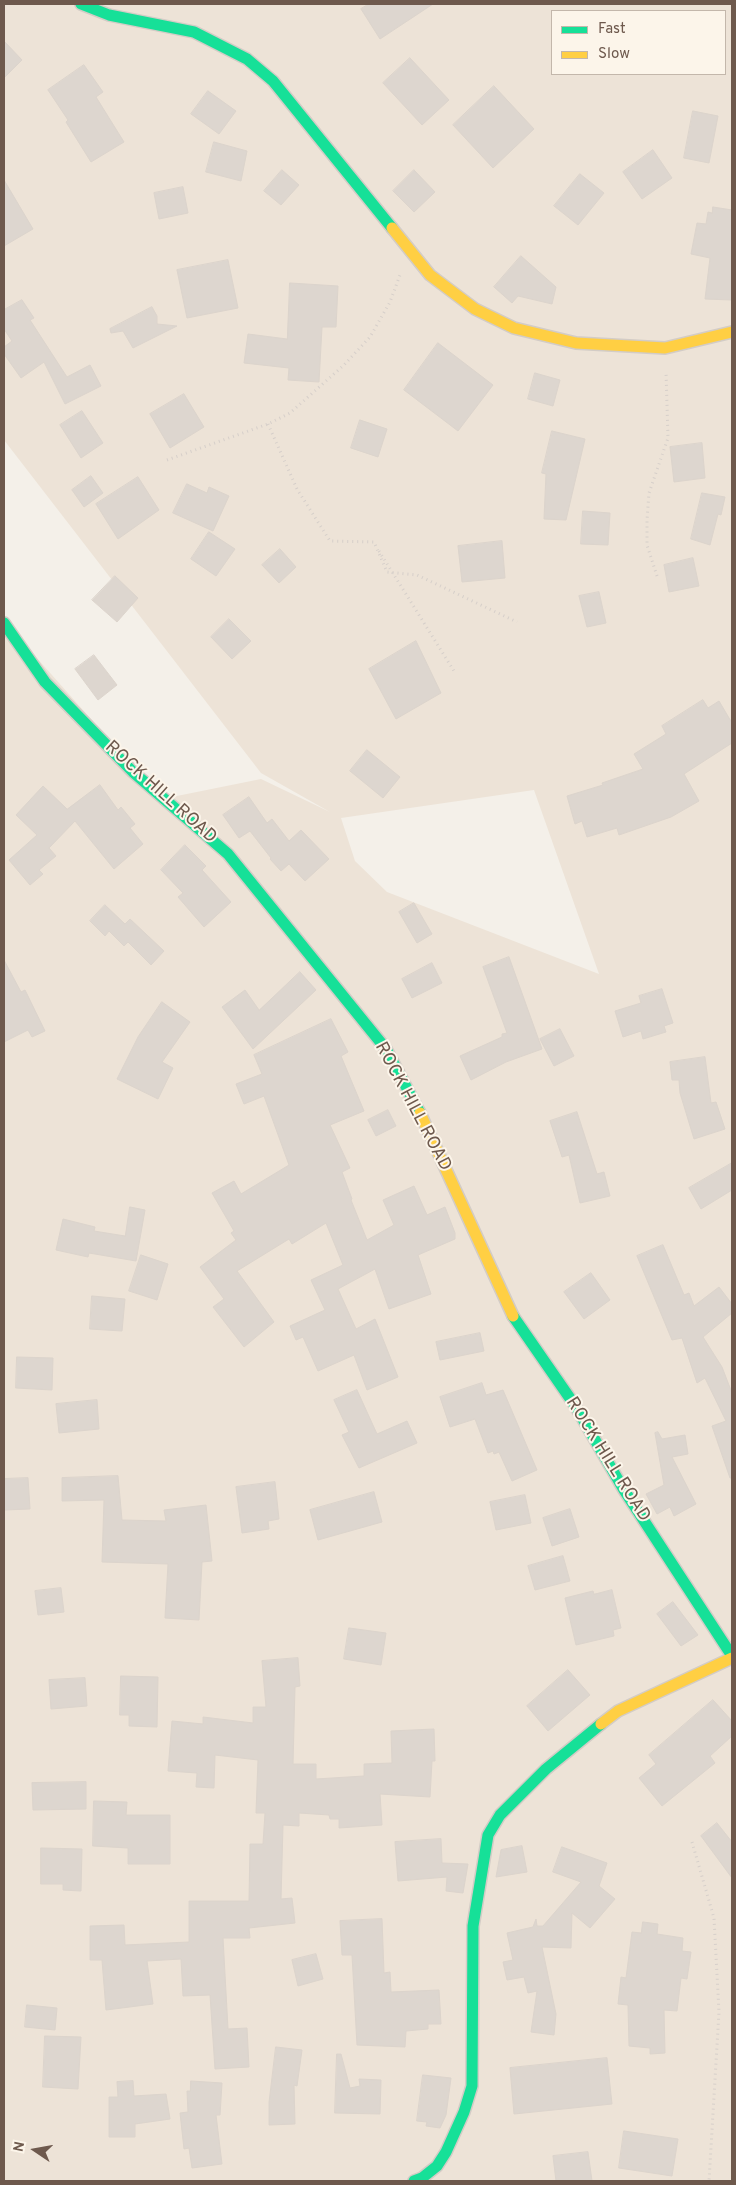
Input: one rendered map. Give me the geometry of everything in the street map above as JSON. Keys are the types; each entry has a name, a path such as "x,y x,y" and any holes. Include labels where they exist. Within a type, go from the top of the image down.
{"street":[{"path":"81,4 109,15 194,32 247,59 273,80 430,275 475,309 514,328 576,344 665,348 732,332"},
{"name":"ROCK HILL ROAD","path":"4,622 45,682 133,772 228,854 386,1050 431,1134 512,1314 576,1407 624,1490 732,1657"},
{"path":"414,2181 422,2178 436,2166 446,2152 464,2112 472,2086 474,1918 488,1835 500,1816 546,1769 618,1711 732,1657"}],"path":[{"path":"167,460 268,424 290,413 344,365 370,337 390,302 408,250"},
{"path":"657,576 647,545 647,520 649,493 668,438 665,348"},
{"path":"268,424 297,489 330,541 374,542"},
{"path":"374,542 386,572 417,575 517,622"},
{"path":"374,542 454,670"},
{"path":"692,1842 714,1918 719,2012 709,2181"}],"shaded area":[{"path":"4,4 732,4 732,2181 4,2181 4,621 162,799 261,779 330,812 261,773 4,440","holes":["534,790 599,974 387,892 355,861 341,818"]}],"building":[{"path":"369,4 433,4 380,39 361,9"},
{"path":"4,41 22,60 4,78"},
{"path":"410,58 449,100 422,125 383,83"},
{"path":"84,65 103,92 96,97 124,142 91,162 66,122 68,120 48,90"},
{"path":"494,86 534,129 493,168 453,125"},
{"path":"208,91 236,111 219,134 191,114"},
{"path":"693,111 718,116 709,163 684,158"},
{"path":"214,142 247,151 241,181 206,172"},
{"path":"653,150 672,178 642,199 623,172"},
{"path":"282,170 299,185 281,205 264,191"},
{"path":"414,170 435,192 414,212 393,191"},
{"path":"580,174 604,193 578,225 554,206"},
{"path":"4,180 33,229 4,246"},
{"path":"183,187 188,213 159,219 154,193"},
{"path":"713,207 732,210 732,300 705,299 710,258 691,254 697,223 706,224 708,212 712,213"},
{"path":"521,256 556,287 552,304 518,296 512,303 494,287"},
{"path":"228,260 238,308 187,318 177,270"},
{"path":"290,283 338,286 336,327 322,327 319,382 288,380 289,368 244,363 248,334 287,339"},
{"path":"22,300 34,318 30,320 67,377 90,365 101,386 65,404 44,362 21,378 4,354 4,347 12,341 4,329 4,310"},
{"path":"152,307 157,316 157,324 177,326 133,348 123,331 111,333 110,329"},
{"path":"438,343 493,385 458,431 404,390"},
{"path":"535,373 560,380 553,406 528,399"},
{"path":"184,394 204,427 170,448 150,414"},
{"path":"82,411 103,443 81,458 60,425"},
{"path":"360,420 387,429 378,457 351,448"},
{"path":"552,431 585,439 566,520 544,519 546,474 542,473"},
{"path":"702,443 705,478 674,482 670,447"},
{"path":"91,476 103,493 84,507 72,490"},
{"path":"138,477 159,510 118,539 96,504"},
{"path":"187,484 207,493 209,487 229,496 213,531 173,513"},
{"path":"702,493 725,497 721,515 718,514 710,545 691,539"},
{"path":"583,511 610,513 608,545 581,544"},
{"path":"209,532 235,549 216,576 191,559"},
{"path":"502,541 505,578 462,582 458,546"},
{"path":"280,549 296,567 279,583 262,565"},
{"path":"693,558 699,586 669,592 664,565"},
{"path":"115,576 138,598 117,622 92,600"},
{"path":"599,592 606,623 587,627 579,596"},
{"path":"229,619 251,641 232,659 211,637"},
{"path":"416,641 441,693 396,719 369,669"},
{"path":"94,655 117,685 98,700 75,669"},
{"path":"703,700 708,708 719,701 732,723 732,743 684,774 699,801 671,817 619,835 617,828 587,837 582,821 575,824 567,796 603,785 602,783 643,769 634,754 666,734 662,726"},
{"path":"367,750 400,777 383,798 350,771"},
{"path":"100,785 118,810 121,807 135,824 130,828 143,844 114,869 75,821 49,848 56,856 39,870 43,874 30,885 9,860 37,835 16,815 43,786 67,809"},
{"path":"249,797 267,823 272,819 289,841 301,830 329,859 305,881 289,864 281,871 250,831 239,838 223,815"},
{"path":"185,845 206,866 202,870 231,902 204,927 178,897 183,893 161,870"},
{"path":"414,903 432,934 417,943 399,912"},
{"path":"105,905 125,924 130,919 164,951 151,965 128,942 124,946 109,931 105,936 90,921"},
{"path":"509,957 542,1049 506,1062 471,1080 460,1056 507,1033 483,967"},
{"path":"4,960 21,992 25,990 45,1031 32,1037 28,1030 4,1042"},
{"path":"432,963 442,983 412,998 402,979"},
{"path":"300,972 316,990 253,1049 222,1007 245,990 259,1010"},
{"path":"662,989 673,1023 664,1026 666,1032 643,1039 641,1031 623,1037 615,1011 641,1003 639,996"},
{"path":"162,1002 190,1022 162,1062 173,1068 158,1099 117,1079 138,1037"},
{"path":"331,1019 348,1052 341,1056 364,1111 330,1125 350,1168 342,1172 367,1240 394,1225 383,1200 414,1186 427,1215 445,1207 455,1233 455,1239 418,1255 431,1294 389,1309 375,1269 338,1289 356,1329 375,1319 398,1377 367,1390 354,1355 318,1371 303,1337 296,1340 290,1326 325,1310 311,1280 343,1265 326,1223 292,1244 289,1239 237,1271 274,1322 244,1347 213,1307 224,1299 200,1267 236,1240 231,1233 234,1231 212,1193 234,1181 241,1194 289,1165 264,1096 244,1104 236,1084 262,1074 254,1055"},
{"path":"560,1029 574,1056 554,1066 540,1039"},
{"path":"705,1057 711,1103 716,1102 725,1129 694,1139 680,1093 679,1080 672,1080 670,1062"},
{"path":"388,1110 396,1126 376,1136 368,1120"},
{"path":"577,1112 597,1174 604,1172 610,1196 580,1203 569,1155 562,1157 550,1121"},
{"path":"732,1163 732,1190 701,1209 689,1188"},
{"path":"130,1207 145,1210 136,1261 89,1253 88,1257 56,1250 63,1219 95,1227 94,1231 125,1236"},
{"path":"663,1245 684,1295 689,1293 694,1306 719,1287 732,1304 732,1313 703,1337 722,1367 732,1393 732,1478 730,1478 712,1426 726,1421 705,1378 697,1383 682,1338 672,1340 637,1256"},
{"path":"141,1255 168,1264 157,1300 129,1291"},
{"path":"591,1273 610,1300 584,1319 564,1292"},
{"path":"92,1296 125,1299 122,1331 90,1329"},
{"path":"480,1333 484,1351 440,1360 436,1342"},
{"path":"17,1357 53,1358 52,1390 16,1388"},
{"path":"482,1383 486,1395 503,1390 537,1470 512,1481 499,1452 494,1454 493,1451 488,1453 475,1419 450,1427 440,1397"},
{"path":"357,1390 377,1434 407,1421 417,1443 359,1468 342,1435 349,1432 334,1400"},
{"path":"97,1400 99,1429 59,1433 56,1404"},
{"path":"658,1432 662,1439 685,1435 688,1454 672,1457 696,1504 674,1516 670,1507 657,1514 646,1494 664,1485 655,1433"},
{"path":"118,1476 122,1520 166,1521 164,1510 206,1505 212,1561 202,1562 199,1620 165,1618 168,1564 102,1562 104,1500 62,1501 62,1478"},
{"path":"28,1478 30,1509 4,1510 4,1479"},
{"path":"275,1482 279,1519 268,1521 269,1529 242,1533 236,1487"},
{"path":"374,1492 382,1522 318,1540 310,1510"},
{"path":"525,1495 531,1523 496,1530 490,1502"},
{"path":"570,1509 579,1537 552,1546 543,1518"},
{"path":"563,1556 570,1581 535,1590 528,1566"},
{"path":"61,1588 64,1612 38,1615 35,1591"},
{"path":"612,1590 621,1628 613,1630 614,1636 576,1645 565,1598 593,1591 594,1594"},
{"path":"673,1602 698,1635 681,1646 657,1614"},
{"path":"349,1628 386,1633 381,1665 344,1659"},
{"path":"298,1658 300,1686 295,1687 293,1764 316,1764 316,1779 364,1776 364,1764 392,1763 391,1731 434,1729 435,1761 432,1761 430,1797 380,1794 382,1825 339,1828 339,1819 330,1819 329,1815 299,1813 299,1826 283,1825 281,1899 292,1898 295,1923 249,1928 250,1938 223,1938 228,2029 247,2028 249,2067 215,2069 210,1995 183,1996 181,1959 147,1961 153,2004 106,2010 102,1960 90,1960 90,1926 124,1925 125,1945 189,1942 189,1901 249,1901 250,1844 263,1844 265,1813 256,1813 258,1760 215,1755 214,1788 196,1787 197,1773 168,1771 172,1721 203,1724 203,1717 253,1723 253,1707 266,1707 262,1661"},
{"path":"568,1670 590,1695 548,1731 527,1706"},
{"path":"121,1676 158,1677 157,1727 129,1726 129,1715 120,1715"},
{"path":"85,1678 87,1706 51,1709 49,1680"},
{"path":"713,1700 732,1721 732,1736 710,1756 715,1763 662,1806 639,1778 656,1764 649,1755"},
{"path":"86,1782 86,1809 33,1810 32,1783"},
{"path":"94,1801 127,1802 126,1815 170,1815 170,1864 128,1864 128,1848 93,1846"},
{"path":"717,1823 732,1842 732,1878 701,1836"},
{"path":"441,1839 442,1863 468,1864 463,1893 446,1891 447,1877 398,1881 395,1842"},
{"path":"522,1846 527,1872 496,1877 501,1850"},
{"path":"562,1847 607,1863 599,1886 615,1899 590,1928 572,1913 571,1948 542,1947 556,2014 554,2035 531,2032 537,1991 528,1993 524,1977 507,1980 503,1962 513,1960 507,1933 533,1927 536,1919 537,1926 543,1926 581,1882 553,1872"},
{"path":"41,1848 82,1849 81,1891 63,1890 63,1884 41,1884"},
{"path":"382,1919 384,1973 390,1972 391,1992 439,1990 441,2024 428,2024 428,2029 406,2031 405,2047 357,2045 352,1955 342,1955 340,1921"},
{"path":"643,1922 658,1924 657,1934 683,1938 682,1951 691,1952 687,1979 681,1978 677,2011 664,2010 665,2053 650,2054 650,2048 629,2046 628,2005 618,2004 621,1977 626,1978 632,1932 641,1933"},
{"path":"316,1954 323,1979 298,1986 292,1960"},
{"path":"27,2005 57,2008 55,2030 25,2027"},
{"path":"45,2036 81,2037 78,2089 43,2087"},
{"path":"276,2047 302,2050 297,2086 294,2085 295,2124 269,2125 269,2103"},
{"path":"337,2054 341,2054 350,2088 360,2086 359,2079 381,2080 380,2114 335,2113"},
{"path":"607,2058 612,2104 514,2114 510,2068"},
{"path":"423,2075 451,2078 446,2115 440,2128 426,2126 427,2122 417,2121"},
{"path":"133,2081 134,2096 166,2094 170,2119 135,2124 135,2137 109,2137 109,2097 118,2097 117,2082"},
{"path":"191,2081 222,2083 220,2115 216,2115 222,2164 192,2168 189,2148 184,2149 180,2113 188,2112 187,2091 190,2091"},
{"path":"624,2131 678,2139 672,2176 619,2168"},
{"path":"588,2152 592,2181 556,2181 553,2156"}],"traffic: fast":[{"path":"81,4 109,15 194,32 247,59 273,81 392,228"},
{"path":"4,623 45,682 133,772 228,854 386,1049 420,1113"},
{"path":"513,1316 576,1407 624,1490 732,1656"},
{"path":"414,2181 422,2178 437,2166 446,2152 464,2112 472,2086 473,1926 488,1835 500,1815 546,1769 601,1724"}],"traffic: slow":[{"path":"392,228 430,275 475,309 514,328 576,343 665,348 732,332"},
{"path":"420,1113 513,1316"},
{"path":"601,1724 618,1711 732,1658"}]}
